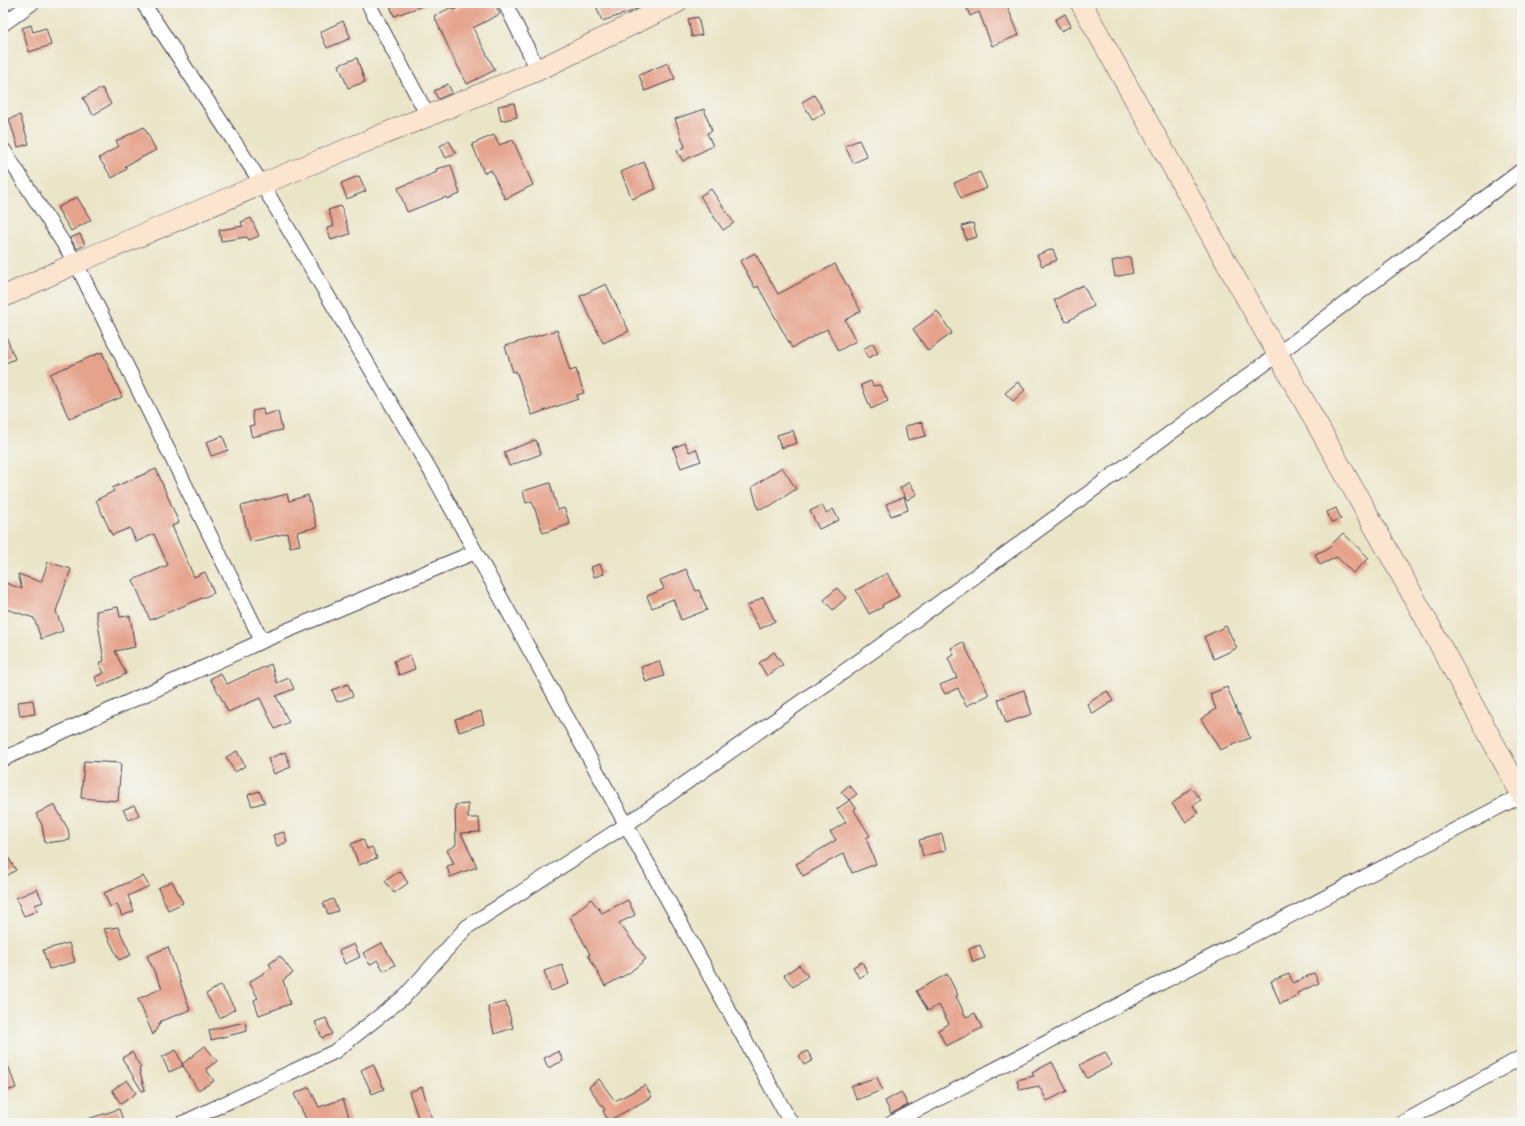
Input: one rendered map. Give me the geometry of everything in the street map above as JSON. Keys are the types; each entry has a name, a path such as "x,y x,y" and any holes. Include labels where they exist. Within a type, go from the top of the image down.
{"street":[{"path":"3,24 32,3"},
{"path":"144,3 262,184 432,475 791,1123"},
{"path":"368,3 428,116"},
{"path":"505,3 538,70"},
{"path":"892,1123 1522,795 1412,592 1081,3"},
{"path":"3,297 76,263 262,184 538,70 669,5"},
{"path":"3,149 76,263 262,641"},
{"path":"187,1122 334,1052 404,997 467,927 626,825 876,649 1278,354 1522,170"},
{"path":"3,760 262,641 475,552"},
{"path":"1402,1123 1522,1057"}],"building":[{"path":"389,3 428,3 428,4 394,16"},
{"path":"469,3 494,3 500,14 473,28 495,70 467,84 434,16 452,7 454,10"},
{"path":"595,3 607,3 609,8 625,3 649,3 630,12 602,21"},
{"path":"965,3 1006,3 1019,35 992,46 979,12 970,16"},
{"path":"1065,14 1071,26 1061,31 1055,20"},
{"path":"698,17 702,35 692,37 688,19"},
{"path":"343,21 351,38 327,48 320,32"},
{"path":"31,25 33,32 46,28 51,45 29,52 22,28"},
{"path":"357,58 365,82 348,88 339,65"},
{"path":"668,63 675,79 645,91 639,75"},
{"path":"448,84 452,93 438,99 434,91"},
{"path":"102,88 111,104 93,115 83,98"},
{"path":"814,95 825,112 813,120 802,102"},
{"path":"514,103 517,117 501,121 498,106"},
{"path":"704,109 712,131 707,133 713,146 683,161 677,151 685,147 675,119"},
{"path":"20,115 29,144 18,147 9,119"},
{"path":"144,127 156,150 125,166 127,169 112,178 99,158 119,146 116,141"},
{"path":"494,135 499,145 513,140 533,185 505,199 491,170 484,173 472,144"},
{"path":"859,140 867,157 853,163 845,146"},
{"path":"449,141 456,153 446,158 440,146"},
{"path":"644,162 656,189 632,199 621,172"},
{"path":"451,165 460,194 447,199 446,197 407,212 398,188 437,172 436,169"},
{"path":"980,172 987,188 961,198 954,183"},
{"path":"359,176 366,191 347,199 341,183"},
{"path":"711,189 734,223 723,230 700,196"},
{"path":"77,197 91,220 71,231 57,208"},
{"path":"341,206 350,234 331,240 327,228 334,226 328,210"},
{"path":"251,218 259,236 249,240 247,237 221,241 219,230 243,226 241,222"},
{"path":"973,223 977,237 966,240 962,226"},
{"path":"80,234 85,245 77,249 70,238"},
{"path":"1053,249 1057,260 1042,266 1037,255"},
{"path":"755,253 778,294 835,264 861,311 845,320 856,341 838,351 827,329 792,348 758,286 755,288 740,261"},
{"path":"1130,257 1133,273 1115,277 1112,261"},
{"path":"606,284 629,331 603,343 580,296"},
{"path":"1083,285 1094,306 1066,322 1054,300"},
{"path":"937,311 952,333 928,351 913,329"},
{"path":"557,330 570,371 576,369 584,393 577,395 578,399 532,415 516,371 513,372 505,346"},
{"path":"4,331 15,359 3,364 3,332"},
{"path":"873,343 878,353 868,358 863,349"},
{"path":"102,352 122,397 69,419 50,374"},
{"path":"871,381 873,386 880,385 888,401 871,409 861,385"},
{"path":"1018,382 1025,390 1013,401 1005,393"},
{"path":"263,409 264,415 278,411 282,430 252,437 249,426 254,425 252,411"},
{"path":"922,422 926,436 908,440 905,426"},
{"path":"793,430 797,443 781,448 777,435"},
{"path":"223,436 228,450 211,456 206,442"},
{"path":"536,440 541,454 509,466 504,452"},
{"path":"685,443 689,452 696,449 701,461 681,468 673,448"},
{"path":"782,467 796,489 770,506 758,509 752,487"},
{"path":"156,469 179,523 172,526 194,577 205,572 214,593 150,620 133,580 168,565 154,534 136,542 130,528 112,535 96,500 114,491 112,488"},
{"path":"909,482 917,494 907,500 900,488"},
{"path":"550,483 558,510 564,508 570,524 543,533 532,501 526,503 523,491"},
{"path":"287,494 289,501 308,495 317,527 297,532 300,545 290,547 287,533 250,542 241,506"},
{"path":"904,497 908,510 891,516 886,504"},
{"path":"822,505 826,513 833,509 839,520 819,529 810,511"},
{"path":"1336,508 1341,519 1331,522 1327,512"},
{"path":"1343,533 1369,558 1353,573 1337,557 1320,565 1315,554 1327,549"},
{"path":"48,562 71,569 56,611 63,631 41,639 34,618 3,608 3,582 22,589 18,574 41,582"},
{"path":"600,564 604,574 594,577 591,567"},
{"path":"686,569 696,591 699,590 707,610 681,620 673,599 652,608 647,596 664,589 660,580"},
{"path":"887,573 899,596 882,605 883,607 869,614 856,590"},
{"path":"837,588 846,598 833,610 824,600"},
{"path":"763,597 775,621 760,629 747,606"},
{"path":"118,607 120,617 130,616 135,647 115,651 126,674 99,687 95,677 104,673 99,663 104,661 96,611"},
{"path":"1226,626 1237,648 1214,659 1204,637"},
{"path":"963,642 989,695 966,706 958,688 945,694 940,685 957,678 948,658 954,655 951,648"},
{"path":"774,652 783,665 767,676 759,663"},
{"path":"410,655 415,669 399,675 394,661"},
{"path":"659,661 664,676 646,682 641,667"},
{"path":"271,664 277,683 289,678 294,689 276,696 289,722 275,729 260,698 228,712 210,679 220,673 227,684"},
{"path":"348,684 353,696 337,702 332,690"},
{"path":"1227,687 1250,738 1220,750 1201,719 1216,709 1210,694"},
{"path":"1024,690 1032,714 1006,723 998,699"},
{"path":"1107,691 1113,701 1093,714 1087,704"},
{"path":"33,700 35,714 20,716 18,702"},
{"path":"481,711 484,724 459,732 455,719"},
{"path":"237,751 245,766 235,772 226,757"},
{"path":"285,752 291,767 274,774 268,759"},
{"path":"84,761 121,763 118,801 81,798"},
{"path":"849,785 857,794 849,800 841,792"},
{"path":"1191,788 1201,800 1193,806 1198,813 1186,822 1172,804"},
{"path":"259,791 265,802 252,806 248,795"},
{"path":"850,800 856,808 854,810 870,836 866,838 876,864 852,873 844,853 803,876 796,864 836,840 830,832 846,822 837,809"},
{"path":"54,804 68,829 70,840 45,843 42,825 36,814"},
{"path":"468,804 468,818 479,818 480,832 461,833 477,867 450,877 447,866 454,864 447,850 456,845 455,805"},
{"path":"134,805 139,815 129,820 123,810"},
{"path":"284,832 287,842 277,846 273,835"},
{"path":"942,834 946,850 923,856 919,840"},
{"path":"363,839 367,849 372,847 377,858 359,865 351,844"},
{"path":"3,849 16,870 3,878"},
{"path":"400,871 408,883 394,893 385,881"},
{"path":"143,876 149,886 128,896 134,911 122,916 117,904 110,907 104,893"},
{"path":"172,881 183,903 168,910 158,888"},
{"path":"37,889 43,902 35,905 37,911 24,916 16,898"},
{"path":"333,899 338,911 328,914 323,903"},
{"path":"591,899 602,913 628,900 635,915 619,923 646,959 629,973 605,986 570,917"},
{"path":"118,927 131,955 119,960 104,929"},
{"path":"69,943 75,962 49,969 43,950"},
{"path":"382,943 395,965 384,971 377,960 370,965 363,953"},
{"path":"354,944 360,957 345,964 339,951"},
{"path":"980,945 985,958 973,962 969,949"},
{"path":"168,947 190,1010 161,1021 153,1035 138,999 162,988 147,956"},
{"path":"280,956 293,973 283,980 290,1004 259,1015 254,1000 258,998 249,982 272,968 269,964"},
{"path":"862,962 868,973 859,978 853,967"},
{"path":"562,965 569,984 551,991 544,971"},
{"path":"799,965 808,976 793,987 784,975"},
{"path":"1314,973 1319,983 1297,993 1298,996 1280,1004 1271,981 1289,974 1293,983"},
{"path":"947,974 958,995 956,996 966,1017 975,1013 982,1028 946,1046 938,1030 949,1024 939,1005 928,1011 916,991"},
{"path":"221,985 235,1009 220,1018 206,994"},
{"path":"506,1002 513,1028 494,1034 488,1006"},
{"path":"326,1018 332,1034 322,1038 315,1022"},
{"path":"245,1022 247,1031 211,1040 209,1030"},
{"path":"205,1046 217,1061 206,1069 214,1081 198,1090 182,1064"},
{"path":"176,1050 183,1066 169,1072 162,1057"},
{"path":"559,1051 563,1061 548,1068 544,1058"},
{"path":"807,1051 813,1060 804,1065 799,1056"},
{"path":"132,1052 141,1068 139,1069 145,1090 142,1091 122,1058"},
{"path":"1105,1052 1112,1065 1087,1078 1080,1065"},
{"path":"3,1056 5,1056 16,1088 3,1092"},
{"path":"1052,1062 1067,1091 1047,1101 1039,1086 1020,1090 1017,1080 1034,1076 1032,1073"},
{"path":"373,1064 384,1089 372,1094 361,1070"},
{"path":"877,1077 882,1090 857,1100 851,1086"},
{"path":"599,1079 615,1101 645,1085 652,1097 608,1121 603,1111 605,1110 589,1087"},
{"path":"127,1080 136,1093 121,1104 112,1090"},
{"path":"309,1087 319,1107 343,1099 351,1123 308,1123 294,1094"},
{"path":"422,1087 433,1123 420,1123 409,1092"},
{"path":"901,1092 908,1105 891,1114 885,1101"},
{"path":"119,1109 124,1123 83,1123 82,1121"}]}
